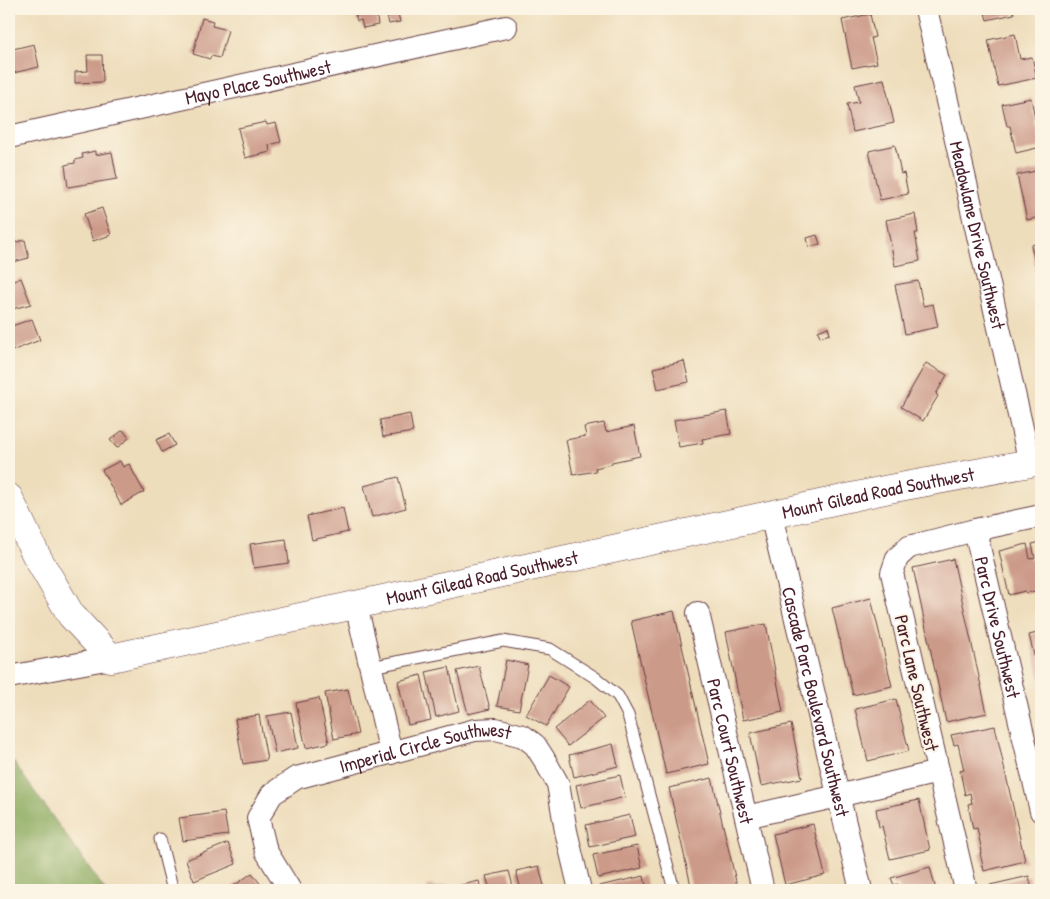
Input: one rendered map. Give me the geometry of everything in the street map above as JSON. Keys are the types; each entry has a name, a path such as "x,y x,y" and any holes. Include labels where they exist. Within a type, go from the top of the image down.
{"street":[{"name":"Meadowlane Drive Southwest","path":"926,9 1036,462"},
{"name":"Mayo Place Southwest","path":"9,136 506,27"},
{"name":"Mount Gilead Road Southwest","path":"111,658 889,489 1036,462"},
{"path":"9,498 36,555 71,615 111,658"},
{"name":"Cascade Parc Boulevard Southwest","path":"772,515 861,890"},
{"name":"Parc Lane Southwest","path":"966,890 892,573 897,558 908,548 975,530 1041,516"},
{"name":"Parc Drive Southwest","path":"975,530 1041,812"},
{"path":"356,605 391,753"},
{"name":"Parc Court Southwest","path":"698,613 763,890"},
{"path":"9,677 111,658"},
{"name":"Imperial Circle Southwest","path":"290,890 266,851 258,818 272,794 296,778 475,730 496,728 523,736 535,745 558,784 566,831 580,890"},
{"path":"746,817 938,772"}],"lane":[{"path":"370,667 503,641 550,649 596,678 618,696 628,715 674,890"},
{"path":"160,839 174,890"}],"green space":[{"path":"9,756 105,890 9,890"}],"building":[{"path":"354,9 397,9 400,22 389,24 387,16 377,17 378,25 363,28 361,20 357,21"},
{"path":"984,9 1013,9 1014,14 987,20"},
{"path":"870,14 875,37 871,38 877,63 852,68 842,20"},
{"path":"202,18 213,21 212,26 228,30 220,58 211,56 210,59 193,54"},
{"path":"1015,34 1020,59 1032,57 1037,78 998,86 988,40"},
{"path":"34,44 39,67 9,74 9,50"},
{"path":"87,55 102,55 103,82 75,83 75,72 88,71"},
{"path":"884,79 894,123 853,132 847,104 859,102 855,85"},
{"path":"1031,98 1041,147 1016,153 1010,126 1007,126 1002,104"},
{"path":"266,122 267,125 276,123 281,142 269,145 270,152 245,158 238,128"},
{"path":"895,145 901,174 904,173 908,194 880,200 869,151"},
{"path":"95,151 95,155 112,152 117,179 68,187 65,165 75,163 75,160 83,158 82,154"},
{"path":"1041,170 1041,217 1027,220 1017,175"},
{"path":"102,208 111,235 93,241 84,214"},
{"path":"915,214 918,233 915,233 920,261 895,266 886,220"},
{"path":"817,235 820,244 809,247 807,238"},
{"path":"25,240 29,258 9,263 9,244"},
{"path":"1041,243 1041,286 1040,286 1031,245"},
{"path":"21,278 31,304 9,310 9,283"},
{"path":"918,281 923,306 933,304 938,327 905,334 895,285"},
{"path":"32,319 40,340 9,352 9,327"},
{"path":"828,327 830,334 820,337 818,331"},
{"path":"684,361 689,382 658,389 653,368"},
{"path":"926,363 947,375 936,394 938,396 923,421 901,407"},
{"path":"727,411 731,434 702,439 703,443 679,447 674,420"},
{"path":"410,414 413,432 383,437 380,420"},
{"path":"604,423 606,432 634,426 640,456 612,462 612,464 595,468 596,471 573,475 566,440 586,436 584,427"},
{"path":"123,430 129,438 117,448 110,440"},
{"path":"169,434 175,445 162,452 156,440"},
{"path":"120,461 123,467 129,464 144,492 121,505 102,470"},
{"path":"398,477 406,508 372,517 364,486"},
{"path":"343,508 348,532 312,540 307,516"},
{"path":"286,539 289,563 254,568 250,544"},
{"path":"1041,542 1041,590 1009,595 999,551 1027,544 1030,559 1035,558 1032,544"},
{"path":"953,559 987,713 946,722 913,568"},
{"path":"871,598 892,686 853,695 832,608"},
{"path":"674,611 709,764 666,774 631,621"},
{"path":"766,624 783,712 743,720 726,632"},
{"path":"1041,632 1041,683 1029,635"},
{"path":"506,660 528,665 519,710 497,706"},
{"path":"479,666 490,709 468,714 457,671"},
{"path":"449,667 459,711 436,717 426,672"},
{"path":"421,675 431,720 408,725 398,681"},
{"path":"549,675 569,687 546,726 526,715"},
{"path":"348,689 358,734 334,739 325,693"},
{"path":"319,698 329,743 306,748 296,703"},
{"path":"896,699 909,751 868,761 855,709"},
{"path":"590,700 604,718 568,746 554,729"},
{"path":"291,712 298,748 275,753 267,716"},
{"path":"259,715 267,760 243,764 235,719"},
{"path":"791,724 802,778 761,786 750,733"},
{"path":"995,726 1025,861 984,871 977,828 973,829 968,804 972,803 970,793 965,795 960,771 964,770 958,744 954,745 951,735"},
{"path":"613,744 618,766 574,777 569,755"},
{"path":"620,775 625,797 581,808 576,785"},
{"path":"712,778 738,890 692,890 669,788"},
{"path":"919,800 930,850 890,859 882,826 879,827 876,809"},
{"path":"224,812 228,835 183,841 179,818"},
{"path":"630,815 635,837 590,847 586,825"},
{"path":"813,824 825,875 785,885 773,834"},
{"path":"228,843 236,864 194,881 186,860"},
{"path":"637,846 642,868 598,878 593,855"},
{"path":"539,866 545,890 521,890 516,871"},
{"path":"930,867 936,890 900,890 898,884 894,885 891,878"},
{"path":"509,871 514,890 490,890 486,876"},
{"path":"252,873 265,890 228,890"},
{"path":"644,876 647,890 600,890 599,886"},
{"path":"1029,876 1032,890 991,890 990,885"},
{"path":"479,881 481,890 458,890 457,886"},
{"path":"447,884 449,890 428,890 427,886 433,885 434,887"}]}
